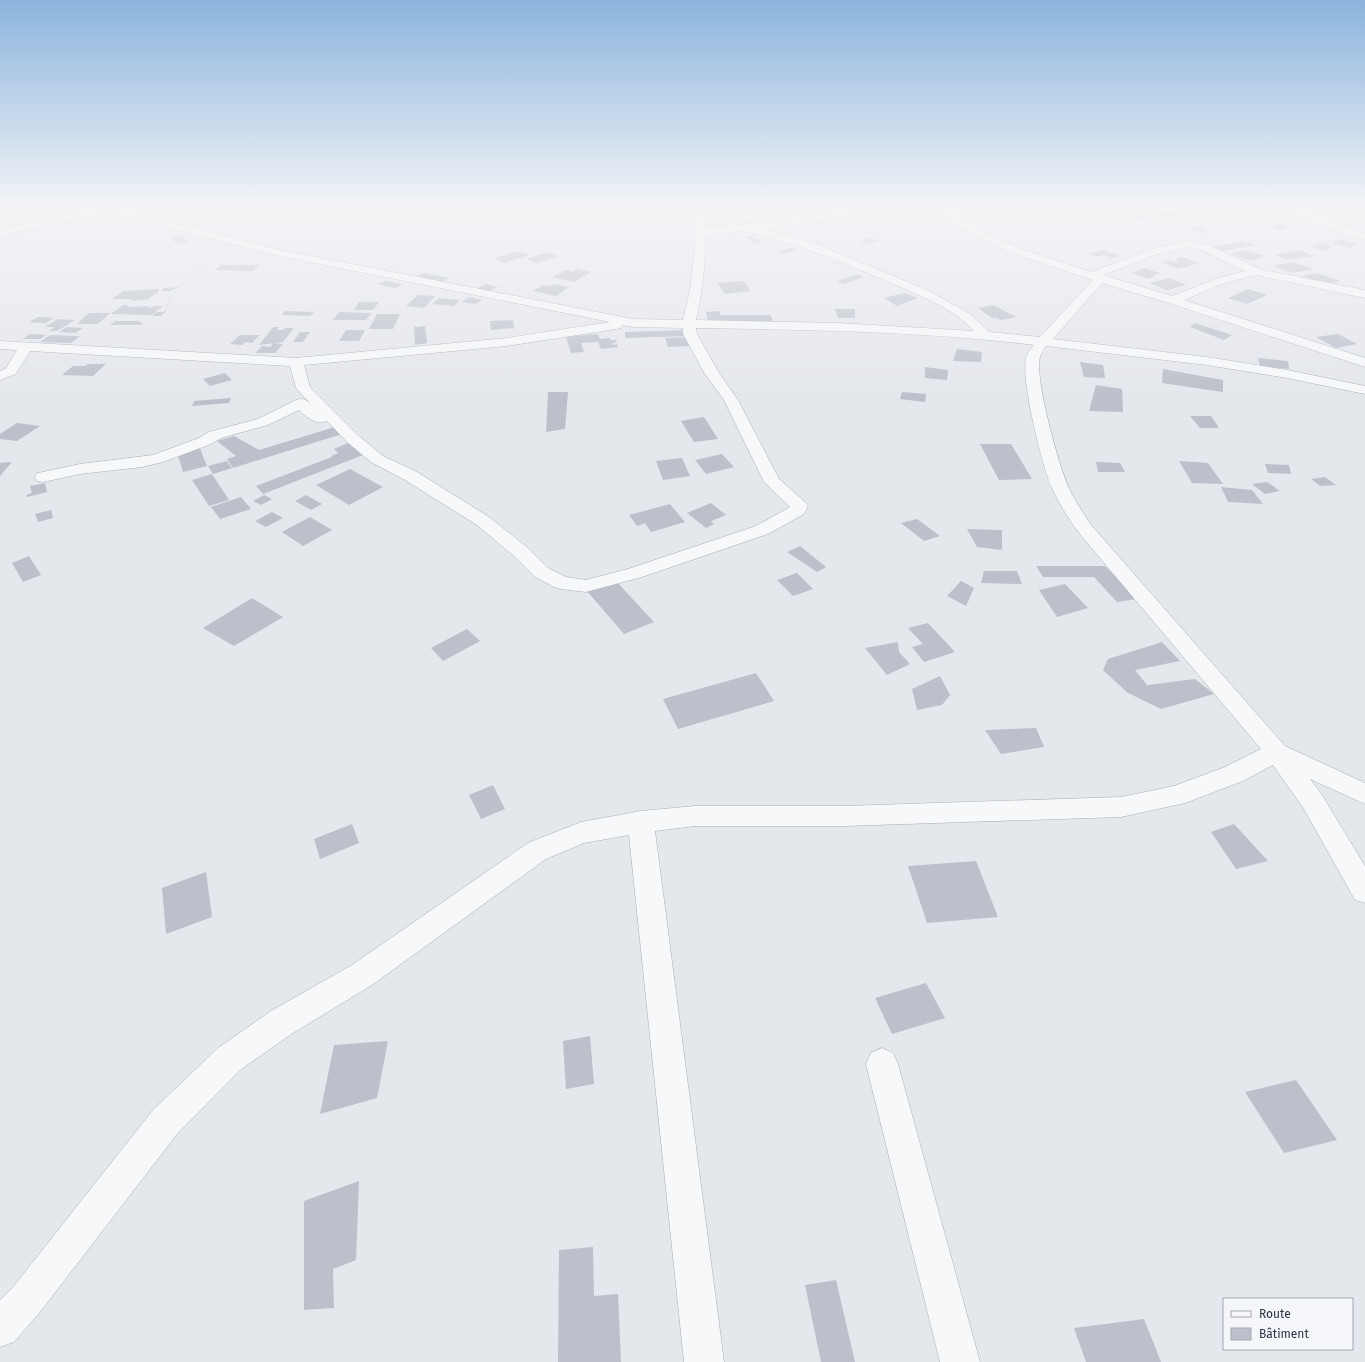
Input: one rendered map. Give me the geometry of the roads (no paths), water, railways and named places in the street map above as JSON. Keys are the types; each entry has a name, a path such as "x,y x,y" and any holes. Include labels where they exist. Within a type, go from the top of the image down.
{"street":[{"path":"369,270 633,323"},
{"path":"296,362 303,388 353,439 377,459 411,476 483,521 521,552 541,572 561,583 586,586 635,573 762,530 798,510 798,506 772,482 731,400 712,374 690,334 688,324 696,290 697,270"},
{"path":"869,270 915,289 958,312 980,328 986,335"},
{"path":"1073,270 1173,300 1365,363"},
{"path":"1113,270 1096,277 1061,324 1043,342 1033,358 1033,380 1048,446 1060,486 1071,507 1086,529 1112,561 1277,752 1313,802 1365,891"},
{"path":"1251,270 1256,272 1365,294"},
{"path":"1173,300 1220,281 1256,272"},
{"path":"0,345 296,362 507,342 633,323 838,327 986,335 1207,361 1287,374 1365,390"},
{"path":"0,376 11,371 25,347"},
{"path":"43,477 80,469 157,459 215,435 263,422 302,403 320,420 330,416"},
{"path":"1277,752 1365,794"},
{"path":"0,1328 27,1299 165,1122 229,1059 282,1022 362,975 537,850 581,833 641,822 695,816 844,816 1120,807 1176,796 1234,774 1277,752"},
{"path":"641,822 704,1362"},
{"path":"882,1064 960,1362"}]}
